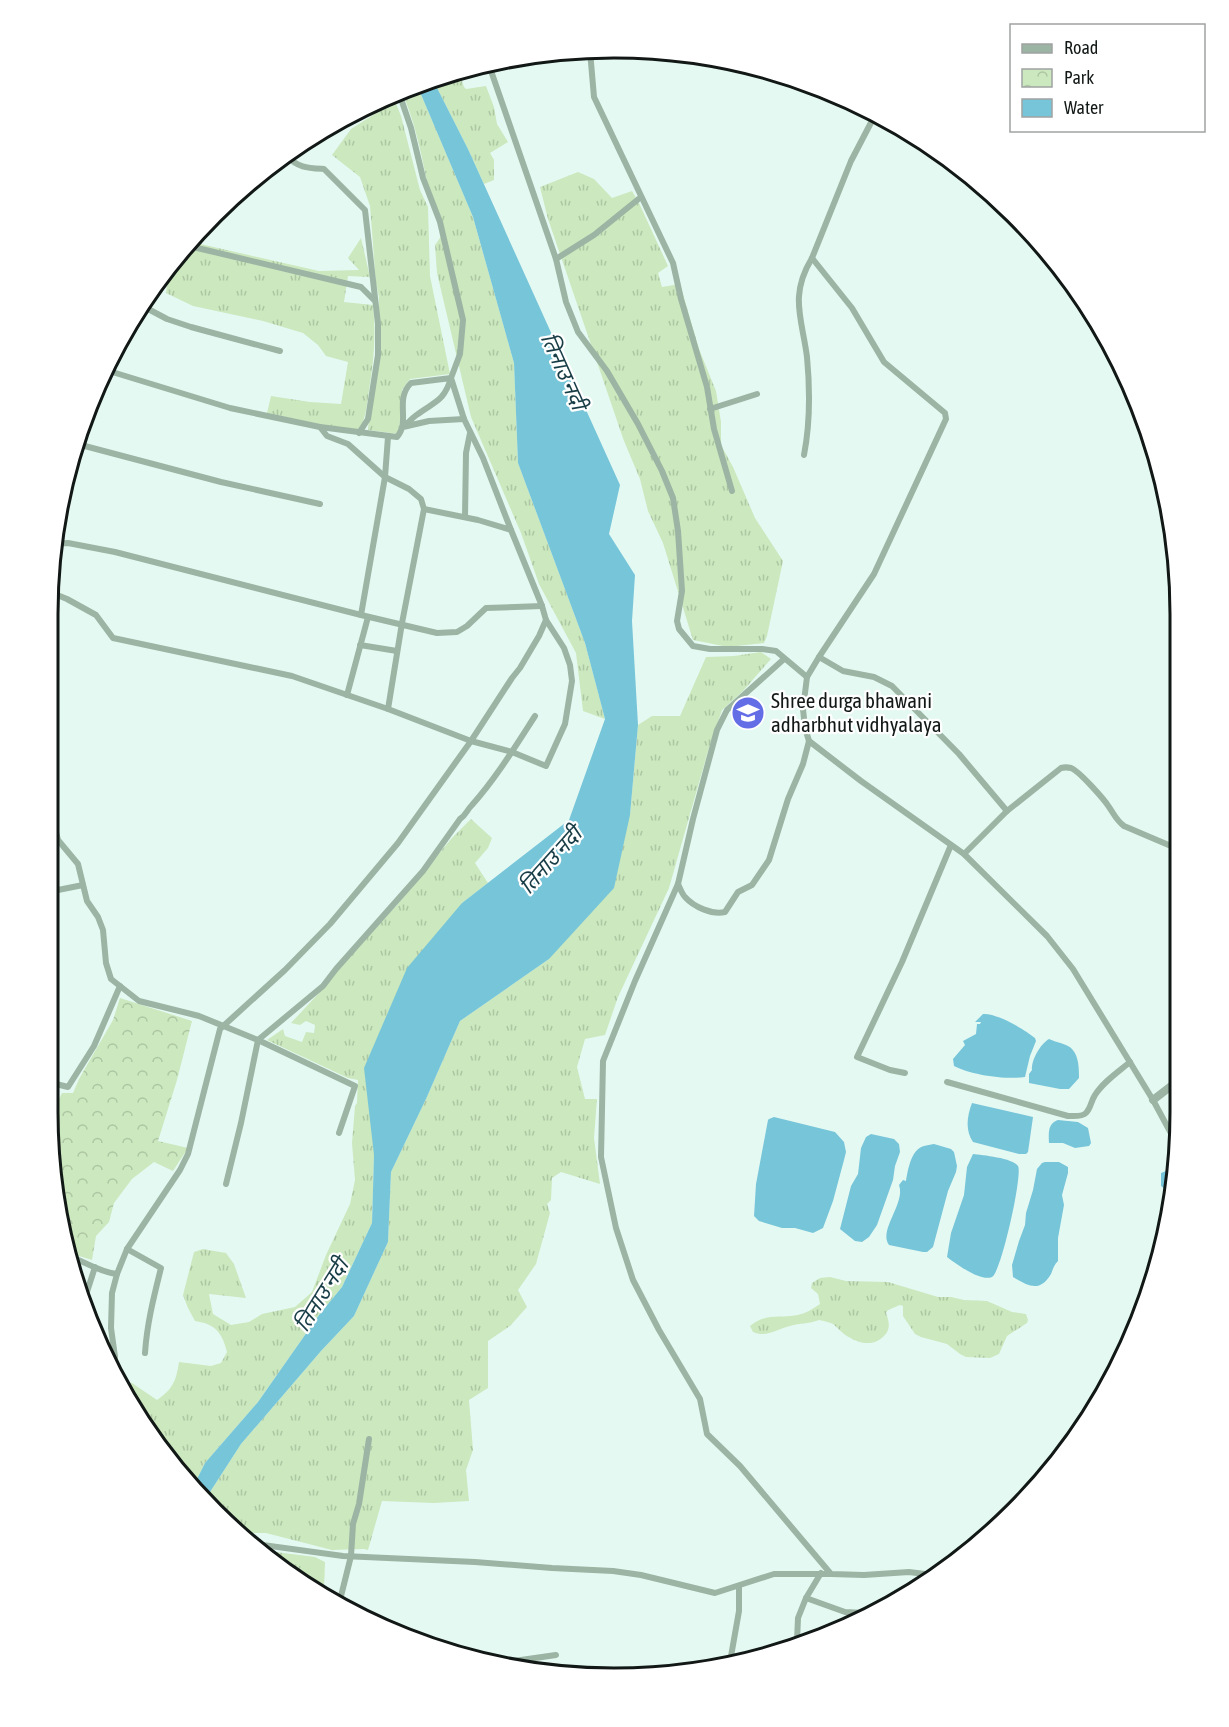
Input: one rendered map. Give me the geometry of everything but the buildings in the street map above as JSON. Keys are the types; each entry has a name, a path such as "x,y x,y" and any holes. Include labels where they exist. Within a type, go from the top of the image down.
{"street":[{"path":"591,59 594,97 673,263 706,387 714,429 732,491"},
{"path":"492,72 556,259 566,302 578,332 607,371 638,424 673,498 682,591 677,621 679,629 693,646 710,649 776,651 807,678"},
{"path":"402,101 423,178 440,222 463,320 460,354 447,391 436,404 418,414 403,427"},
{"path":"804,455 809,392 807,356 799,318 800,281 812,258 851,161 871,122"},
{"path":"292,162 295,165 324,169 365,210 378,324 378,355 368,419 360,433"},
{"path":"556,259 594,235 641,197"},
{"path":"196,248 361,287 374,300"},
{"path":"678,884 684,896 697,906 718,914 725,912 738,892 753,885 769,860 809,741 803,708 807,678 874,574 943,427 946,416 884,362 852,308 812,258"},
{"path":"150,310 166,319 190,327 280,351"},
{"path":"114,373 230,408 320,427 398,438 403,427 402,397 405,388 411,382 451,378"},
{"path":"59,596 96,615 112,638 292,676 471,741 512,752 546,766 565,724 572,681 570,664 564,648 546,620 483,458 464,419 451,378"},
{"path":"710,409 757,394"},
{"path":"403,427 464,419"},
{"path":"320,427 327,436 348,444 385,477 415,494 421,499 424,509 388,709"},
{"path":"465,518 466,453 471,433"},
{"path":"347,695 360,645 385,477 388,437"},
{"path":"85,446 221,482 320,504"},
{"path":"424,509 511,530"},
{"path":"63,543 115,552 437,633 456,632 467,626 486,608 542,606"},
{"path":"115,1355 111,1328 112,1293 117,1274 126,1249 175,1178 188,1154 220,1029 285,970 330,924 398,843 520,668 546,620"},
{"path":"360,645 397,651"},
{"path":"819,657 843,672 874,677 892,686 959,754 1007,811"},
{"path":"784,659 727,710 717,730 678,884 603,1061 601,1157 616,1228 633,1280 659,1330 700,1399 707,1434 740,1466 831,1574"},
{"path":"226,1184 258,1040 323,986 423,871 460,819 467,814 469,807 482,795 535,716"},
{"path":"809,741 964,854 1047,936 1073,969 1169,1131"},
{"path":"964,854 1007,811 1061,768 1069,767 1084,778 1108,805 1118,822 1170,846"},
{"path":"58,840 78,864 87,901 98,917 103,930 107,971 111,980 140,1001 199,1016 258,1040 355,1086 339,1133"},
{"path":"904,1072 890,1070 857,1057 902,962 951,845"},
{"path":"58,890 83,885"},
{"path":"58,1084 68,1087 94,1046 120,986"},
{"path":"947,1082 1068,1116 1081,1116 1086,1114 1099,1090 1130,1062"},
{"path":"1153,1100 1170,1087"},
{"path":"126,1249 161,1268 146,1329 145,1353"},
{"path":"78,1260 105,1273 117,1274"},
{"path":"87,1288 95,1267"},
{"path":"341,1597 351,1556 353,1524 359,1504 369,1438"},
{"path":"265,1545 351,1556 613,1571 641,1575 716,1593 774,1575 821,1573 864,1575 909,1572 925,1574"},
{"path":"797,1637 798,1618 806,1598 821,1573"},
{"path":"731,1656 739,1611 739,1586"},
{"path":"806,1598 845,1612 857,1613"},
{"path":"519,1660 556,1655"}],"green space":[{"path":"462,80 466,89 486,86 494,107 497,124 508,142 490,153 494,160 494,180 484,184 437,88"},
{"path":"421,94 473,217 514,363 518,463 585,643 605,719 583,711 576,653 539,584 521,533 471,417 437,273 435,245 442,235 405,100"},
{"path":"396,104 420,190 428,207 430,276 450,374 410,379 402,390 399,434 368,430 379,318 370,206 360,177 332,155 351,129"},
{"path":"578,172 594,179 612,198 632,191 668,266 658,273 662,287 680,284 699,349 716,391 721,422 721,445 755,518 783,561 764,643 728,647 693,640 663,543 648,511 640,479 624,441 548,219 540,187"},
{"path":"361,238 370,277 348,276 344,302 373,305 372,368 366,411 359,431 267,413 271,396 341,404 348,362 326,356 318,345 303,333 263,321 193,306 166,293 167,284 200,244 319,271 359,270 348,258"},
{"path":"761,652 771,659 743,691 722,710 669,888 618,997 605,1035 585,1039 577,1067 585,1099 597,1099 594,1138 600,1184 561,1172 552,1178 551,1200 547,1204 550,1213 536,1264 518,1290 527,1307 510,1326 488,1341 488,1388 469,1400 473,1450 466,1470 469,1501 434,1503 382,1501 368,1550 332,1550 266,1533 250,1533 221,1506 210,1492 241,1444 354,1316 388,1242 391,1172 460,1021 549,959 630,815 638,725 652,716 680,716 706,657"},
{"path":"471,819 492,838 488,848 475,863 488,883 462,903 374,1155 372,1223 342,1287 319,1315 258,1402 205,1463 197,1480 152,1421 129,1382 157,1400 173,1384 179,1362 211,1366 221,1363 227,1352 223,1340 213,1327 195,1321 183,1295 194,1252 203,1249 226,1253 234,1264 246,1298 209,1294 213,1314 231,1325 249,1322 262,1314 295,1307 312,1292 326,1255 350,1204 355,1180 352,1143 358,1080 348,1078 267,1040 283,1029 285,1036 302,1042 306,1032 314,1033 315,1025 306,1021 300,1025 291,1023 319,993 345,958 396,906 451,839"},
{"path":"120,998 192,1021 158,1141 188,1148 173,1171 154,1162 132,1179 114,1203 109,1222 96,1236 92,1260 77,1255 69,1221 63,1185 58,1101 62,1093 73,1093 113,1020"},
{"path":"830,1277 846,1281 888,1282 938,1297 987,1301 1012,1312 1026,1314 1028,1320 1007,1336 999,1354 990,1358 966,1357 947,1344 915,1334 903,1316 903,1306 900,1305 888,1310 886,1313 888,1331 875,1342 864,1343 854,1340 833,1324 819,1320 767,1334 753,1332 750,1326 762,1319 798,1315 820,1304 818,1294 811,1288 812,1283 820,1278"},
{"path":"273,1552 315,1557 325,1562 324,1586"}],"water":[{"name":"तिनाउ नदी","path":"437,88 468,149 620,485 609,534 635,575 632,621 638,725 630,815 614,888 549,959 460,1021 391,1172 388,1242 354,1316 241,1444 209,1494 197,1480 205,1463 258,1402 319,1315 342,1287 372,1223 374,1155 364,1068 407,968 462,903 569,820 605,719 585,643 518,463 514,363 473,217 421,94"},
{"path":"983,1014 1003,1019 1035,1038 1025,1077 989,1076 954,1066 953,1059 965,1045 963,1041 976,1034 977,1024 981,1022 975,1022"},
{"path":"1049,1039 1065,1044 1076,1055 1079,1078 1069,1089 1029,1083 1029,1074 1039,1049"},
{"path":"972,1103 1033,1117 1028,1152 1019,1154 973,1142 968,1123"},
{"path":"774,1117 835,1132 844,1142 846,1152 833,1201 823,1228 813,1233 795,1228 782,1228 759,1221 754,1216 756,1184 768,1120"},
{"path":"1058,1120 1078,1122 1088,1128 1091,1143 1089,1146 1075,1148 1063,1143 1049,1143 1050,1127"},
{"path":"871,1134 894,1139 899,1144 900,1152 877,1225 869,1237 862,1242 855,1241 840,1229 851,1186 858,1174 861,1148 866,1137"},
{"path":"934,1144 951,1149 954,1152 957,1166 933,1247 923,1252 889,1245 887,1232 899,1200 899,1185 903,1180 906,1181 911,1160 916,1151"},
{"path":"973,1154 1015,1163 1019,1173 1001,1259 992,1277 987,1278 969,1272 947,1257 951,1233 964,1195 967,1167"},
{"path":"1045,1162 1059,1162 1068,1167 1068,1173 1062,1195 1064,1205 1058,1238 1058,1261 1043,1284 1033,1286 1013,1277 1012,1265 1025,1225 1037,1169"},
{"path":"1167,1172 1165,1189 1161,1186 1161,1173"}],"place":[{"name":"Shree durga bhawani adharbhut vidhyalaya","path":"748,713"}]}
